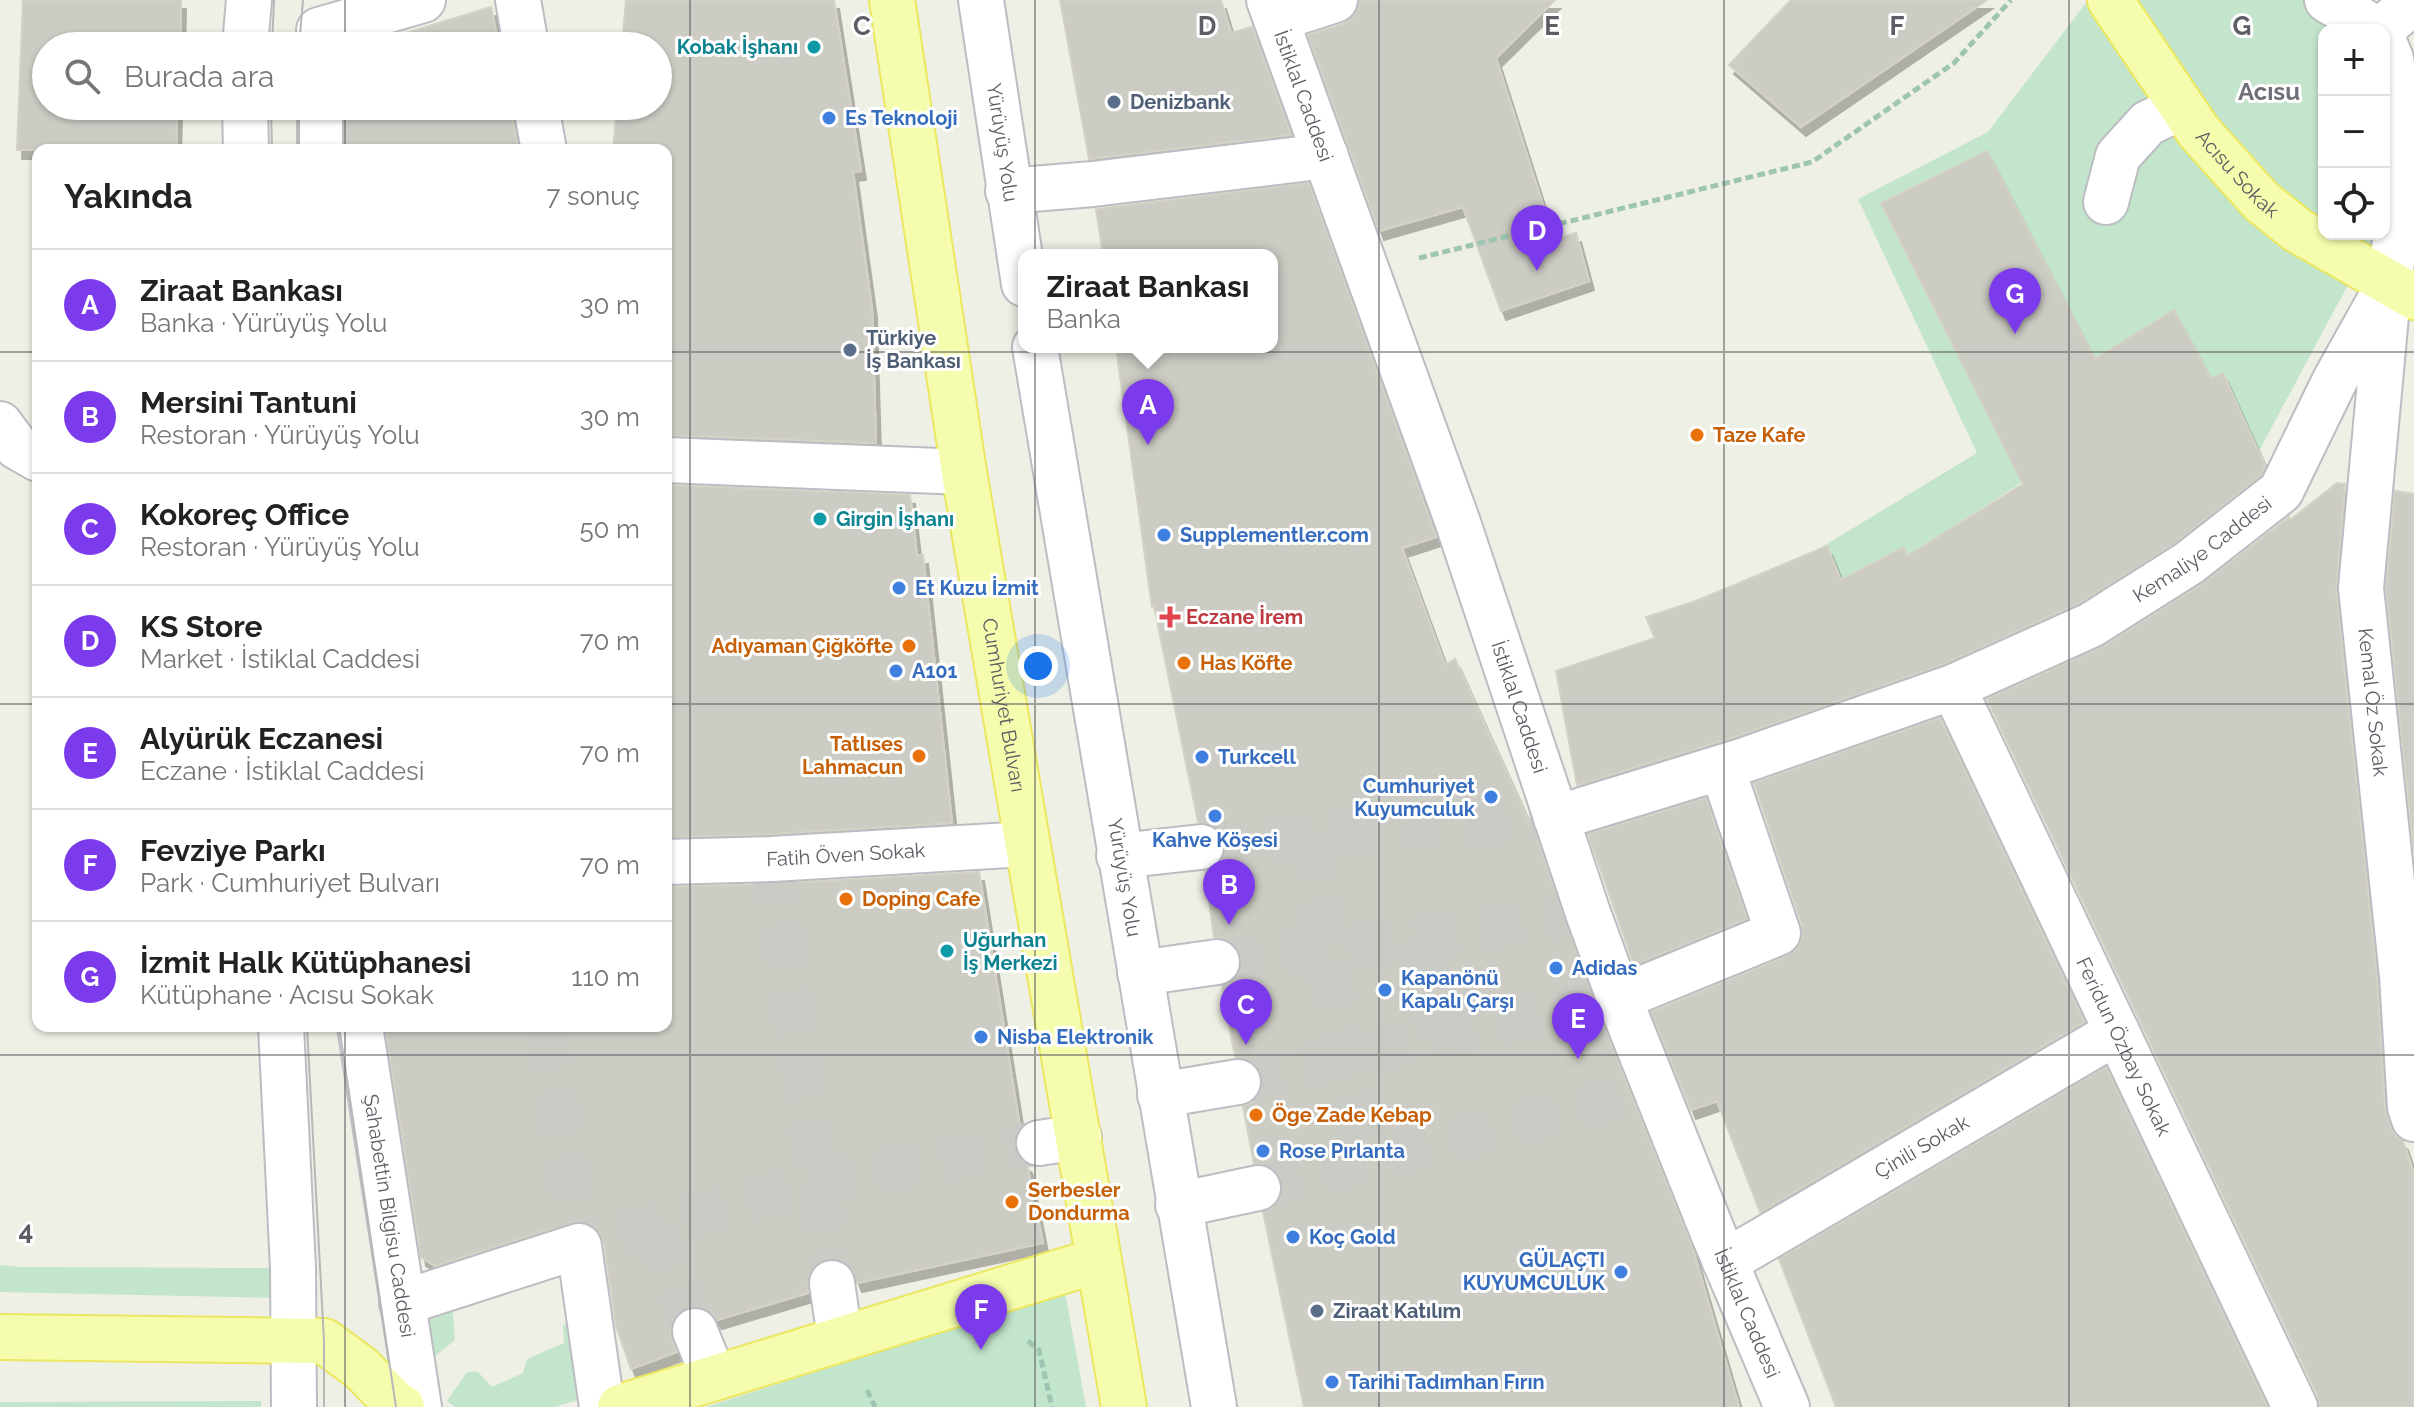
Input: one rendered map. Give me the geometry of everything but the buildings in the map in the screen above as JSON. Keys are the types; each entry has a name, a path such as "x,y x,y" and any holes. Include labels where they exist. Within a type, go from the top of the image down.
{"main road":[{"name":"Cumhuriyet Bulvarı","path":"892,0 964,472 1027,844 1059,1140 1099,1260 1124,1407"},
{"name":"Acısu Sokak","path":"2110,0 2199,132 2261,201 2297,230 2401,290"},
{"path":"620,1407 1099,1260"},
{"path":"0,1337 324,1341 361,1368 402,1407"}],"street":[{"path":"246,32 249,0"},
{"path":"321,25 423,0"},
{"path":"518,0 524,32"},
{"name":"Yürüyüş Yolu","path":"981,0 1018,249"},
{"path":"1272,9 1335,0"},
{"path":"2327,0 2369,24"},
{"path":"2387,24 2398,15 2408,0"},
{"name":"İstiklal Caddesi","path":"1272,9 1458,523 1619,998 1787,1407"},
{"name":"Kemal Öz Sokak","path":"2390,57 2406,140 2401,290 2361,588 2402,976 2410,1107 2414,1119"},
{"path":"2106,202 2118,156 2148,123 2182,107"},
{"path":"245,120 246,144"},
{"path":"320,120 320,144"},
{"path":"539,120 543,144"},
{"path":"1008,191 1326,156"},
{"name":"Kemaliye Caddesi","path":"1556,818 1722,768 1953,687 2091,625 2189,563 2281,491 2334,382 2401,290"},
{"name":"Yürüyüş Yolu","path":"1036,353 1214,1407"},
{"path":"0,424 17,447 32,456"},
{"path":"672,460 964,472"},
{"name":"Feridun Özbay Sokak","path":"1953,687 2295,1407"},
{"path":"1619,998 1778,933 1722,768"},
{"name":"Fatih Öven Sokak","path":"672,862 1027,844"},
{"path":"1119,856 1201,847"},
{"path":"1140,973 1217,962"},
{"path":"281,1032 293,1268 294,1407"},
{"name":"Şahabettin Bilgisu Caddesi","path":"361,1032 419,1407"},
{"name":"Çinili Sokak","path":"1725,1262 2117,1032"},
{"path":"1160,1095 1238,1082"},
{"path":"1178,1205 1258,1188"},
{"path":"402,1303 579,1246 602,1407"},
{"path":"832,1283 840,1338"},
{"path":"695,1331 714,1378"}],"path":[{"path":"1370,275 1411,260 1812,162 1954,63 2011,0"},
{"path":"1019,1337 1031,1341 1039,1350 1052,1407"}],"green space":[{"path":"2088,0 2327,0 2368,24 2318,24 2318,240 2385,240 2389,283 2358,266 2259,451 2223,373 2211,379 2174,310 2095,359 1987,151 1882,203 2035,474 1907,556 1903,547 1841,580 1827,546 1812,553 1977,453 1858,199 1988,132"},
{"path":"0,1265 280,1268 279,1298 0,1292"},
{"path":"451,1287 455,1340 413,1374 402,1303"},
{"path":"1065,1292 1086,1407 706,1407"},
{"path":"589,1320 600,1393 555,1407 455,1407 447,1401 467,1372 478,1372 492,1387 523,1373 527,1359 564,1343 563,1325"},
{"path":"261,1401 261,1407 0,1407 0,1402"}],"tunnel":[{"path":"1201,847 1314,834 1556,818"},
{"path":"1314,834 1325,949 1365,1161"},
{"path":"772,859 832,1283"},
{"path":"1217,962 1417,939 1588,913"},
{"path":"1417,939 1438,1037"},
{"path":"1238,1082 1619,998"},
{"path":"546,1032 579,1246 818,1182 1039,1143"},
{"path":"1258,1188 1655,1090"},
{"path":"654,1226 695,1331"}],"tram line":[{"path":"273,32 274,0"},
{"path":"300,32 303,0"},
{"path":"271,120 272,144"},
{"path":"299,120 299,144"},
{"path":"307,1032 324,1341 324,1407"},
{"path":"340,1032 396,1407"}],"place":[{"name":"Kobak İşhanı","path":"814,47"},
{"name":"Denizbank","path":"1114,102"},
{"name":"Es Teknoloji","path":"829,118"},
{"name":"KS Store","path":"1537,271"},
{"name":"İzmit Halk Kütüphanesi","path":"2015,334"},
{"name":"Türkiye İş Bankası","path":"850,350"},
{"name":"Taze Kafe","path":"1697,435"},
{"name":"Ziraat Bankası","path":"1148,445"},
{"name":"Girgin İşhanı","path":"820,519"},
{"name":"Supplementler.com","path":"1164,535"},
{"name":"Et Kuzu İzmit","path":"899,588"},
{"name":"Eczane İrem","path":"1170,617"},
{"name":"Adıyaman Çiğköfte","path":"909,646"},
{"name":"Has Köfte","path":"1184,663"},
{"name":"A101","path":"896,671"},
{"name":"Tatlıses Lahmacun","path":"919,756"},
{"name":"Turkcell","path":"1202,757"},
{"name":"Cumhuriyet Kuyumculuk","path":"1491,797"},
{"name":"Kahve Köşesi","path":"1215,816"},
{"name":"Doping Cafe","path":"846,899"},
{"name":"Mersini Tantuni","path":"1229,925"},
{"name":"Uğurhan İş Merkezi","path":"947,951"},
{"name":"Adidas","path":"1556,968"},
{"name":"Kapanönü Kapalı Çarşı","path":"1385,990"},
{"name":"Nisba Elektronik","path":"981,1037"},
{"name":"Kokoreç Office","path":"1246,1045"},
{"name":"Alyürük Eczanesi","path":"1578,1059"},
{"name":"Öge Zade Kebap","path":"1256,1115"},
{"name":"Rose Pırlanta","path":"1263,1151"},
{"name":"Serbesler Dondurma","path":"1012,1202"},
{"name":"Koç Gold","path":"1293,1237"},
{"name":"GÜLAÇTI KUYUMCULUK","path":"1621,1272"},
{"name":"Ziraat Katılım","path":"1317,1311"},
{"name":"Fevziye Parkı","path":"981,1350"},
{"name":"Tarihi Tadımhan Fırın","path":"1332,1382"}],"district":[{"name":"Acısu","path":"2269,92"}]}
